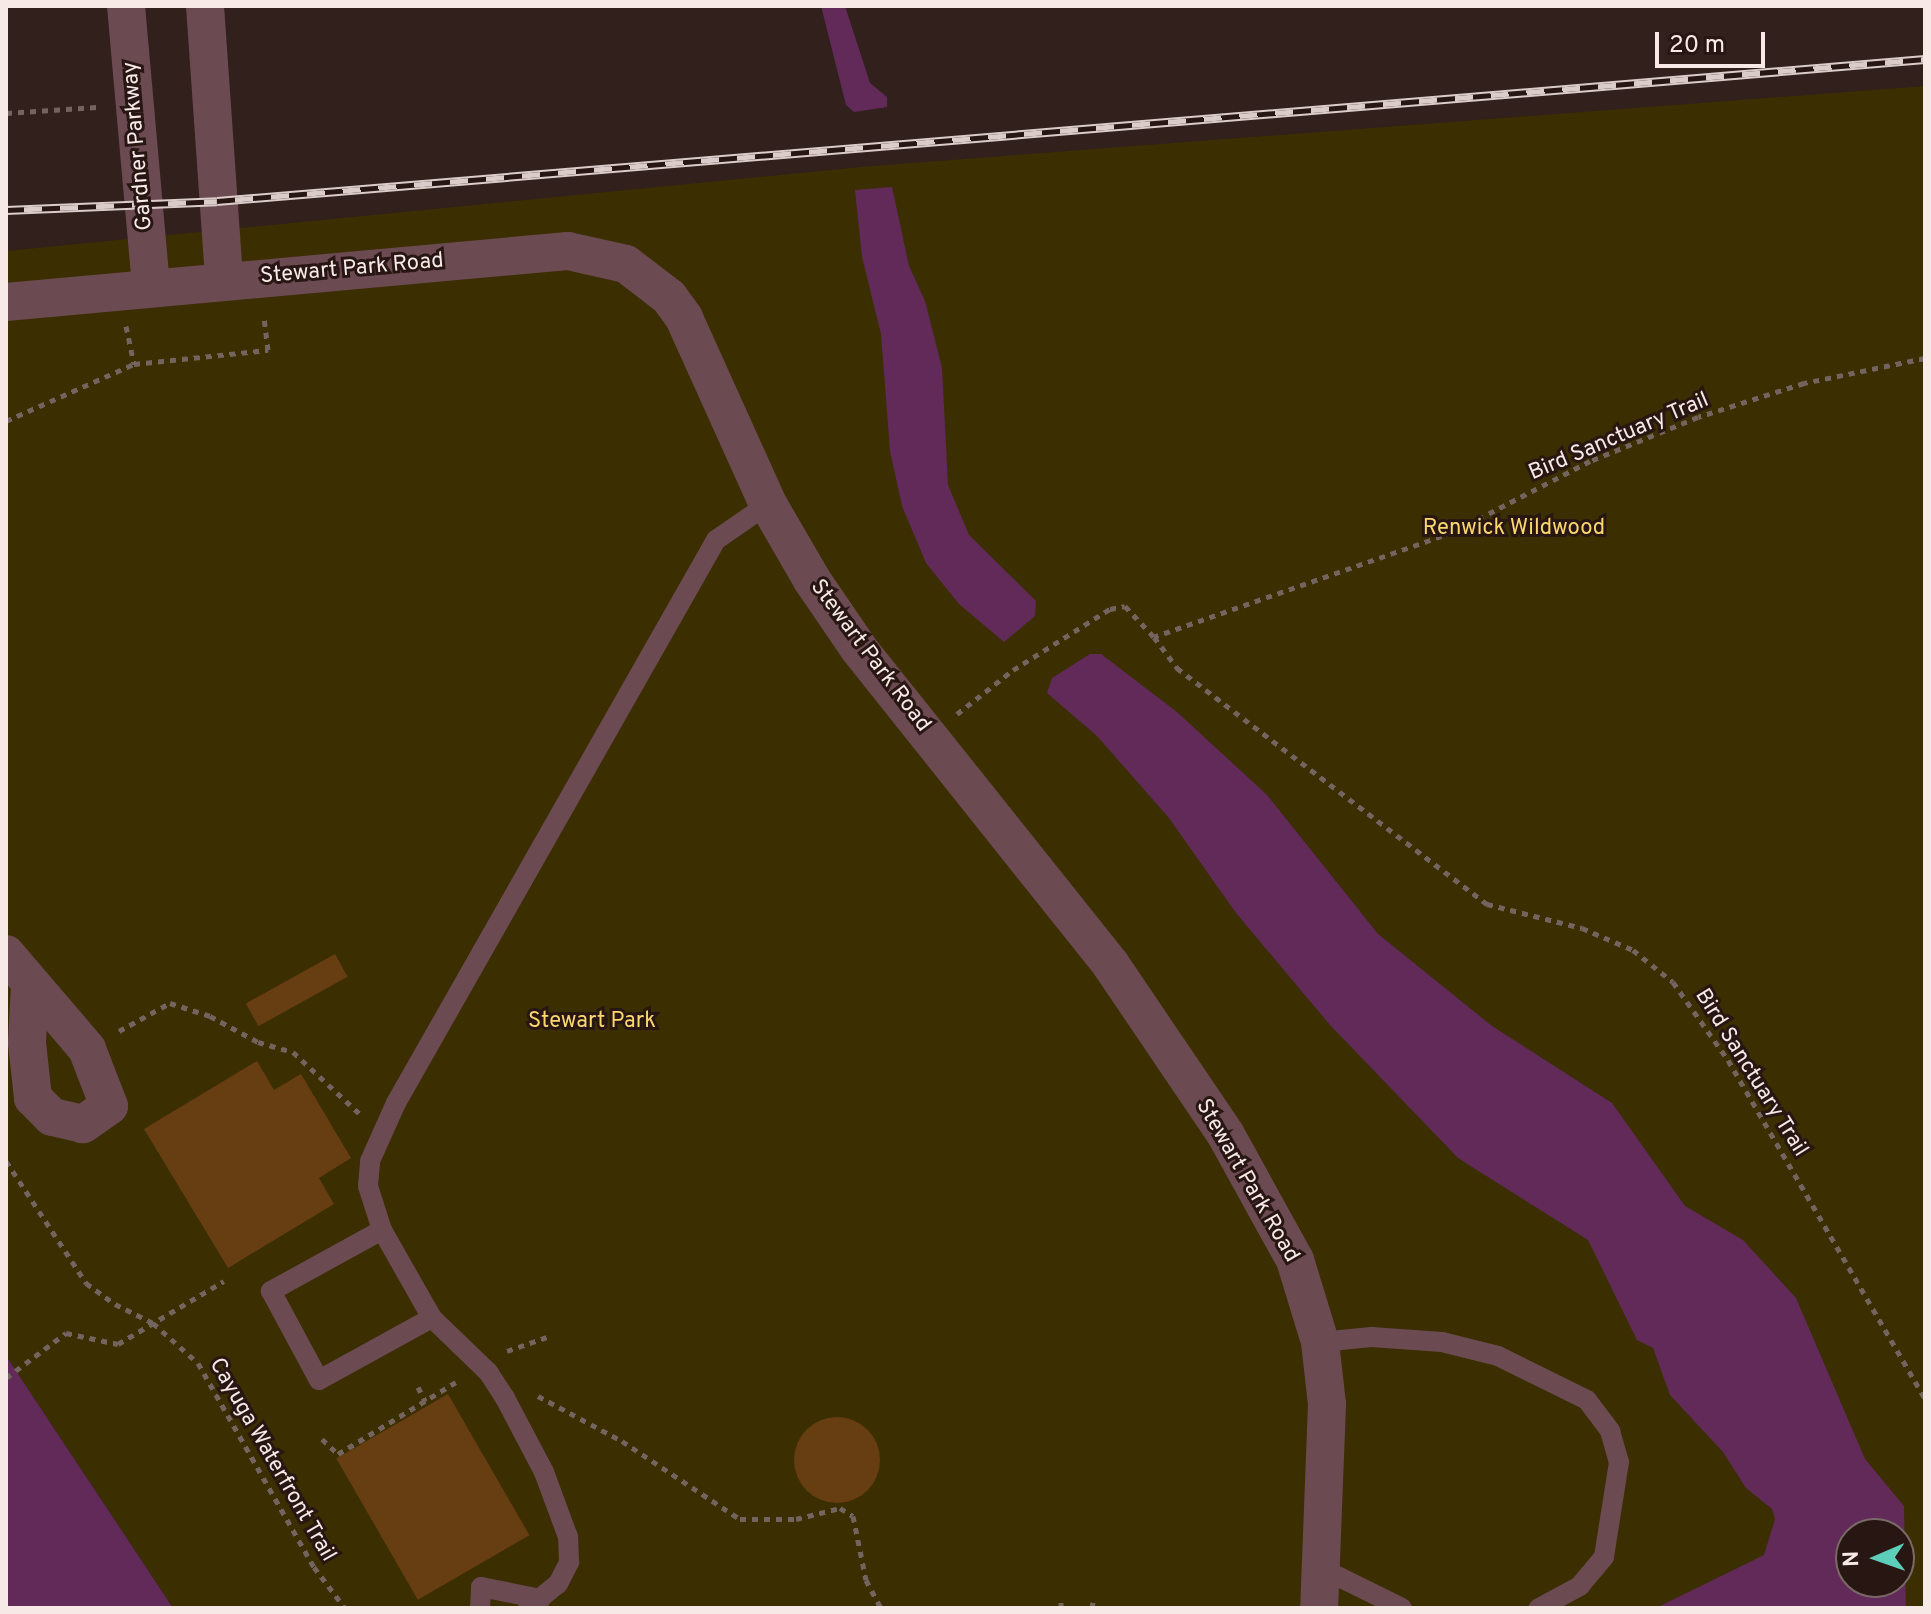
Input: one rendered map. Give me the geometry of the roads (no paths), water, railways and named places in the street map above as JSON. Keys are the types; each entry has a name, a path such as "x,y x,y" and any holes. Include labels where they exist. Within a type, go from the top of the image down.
{"street":[{"name":"Gardner Parkway","path":"126,6 151,286"},
{"path":"205,6 224,280"},
{"name":"Stewart Park Road","path":"6,302 151,286 568,251 626,264 646,276 684,318 768,504 859,649 1111,965 1226,1135 1295,1260 1320,1342 1327,1404 1323,1569 1319,1608"},
{"path":"6,954 87,1049 109,1106 83,1124 52,1117 33,1098 27,1043 30,984"}],"lane":[{"path":"480,1608 481,1587 534,1604 558,1584 569,1562 568,1537 544,1472 489,1373 432,1318 382,1230 368,1186 370,1161 382,1132 716,540 768,504"},
{"path":"382,1230 271,1291 319,1380 432,1318"},
{"path":"1320,1342 1372,1337 1442,1342 1498,1356 1587,1400 1610,1431 1619,1462 1604,1557 1580,1586 1539,1608"},
{"path":"1323,1569 1402,1608"}],"railway":[{"path":"6,210 217,201 1925,59"}],"park label":[{"name":"Renwick Wildwood","path":"1514,529"},
{"name":"Stewart Park","path":"592,1022"}]}
